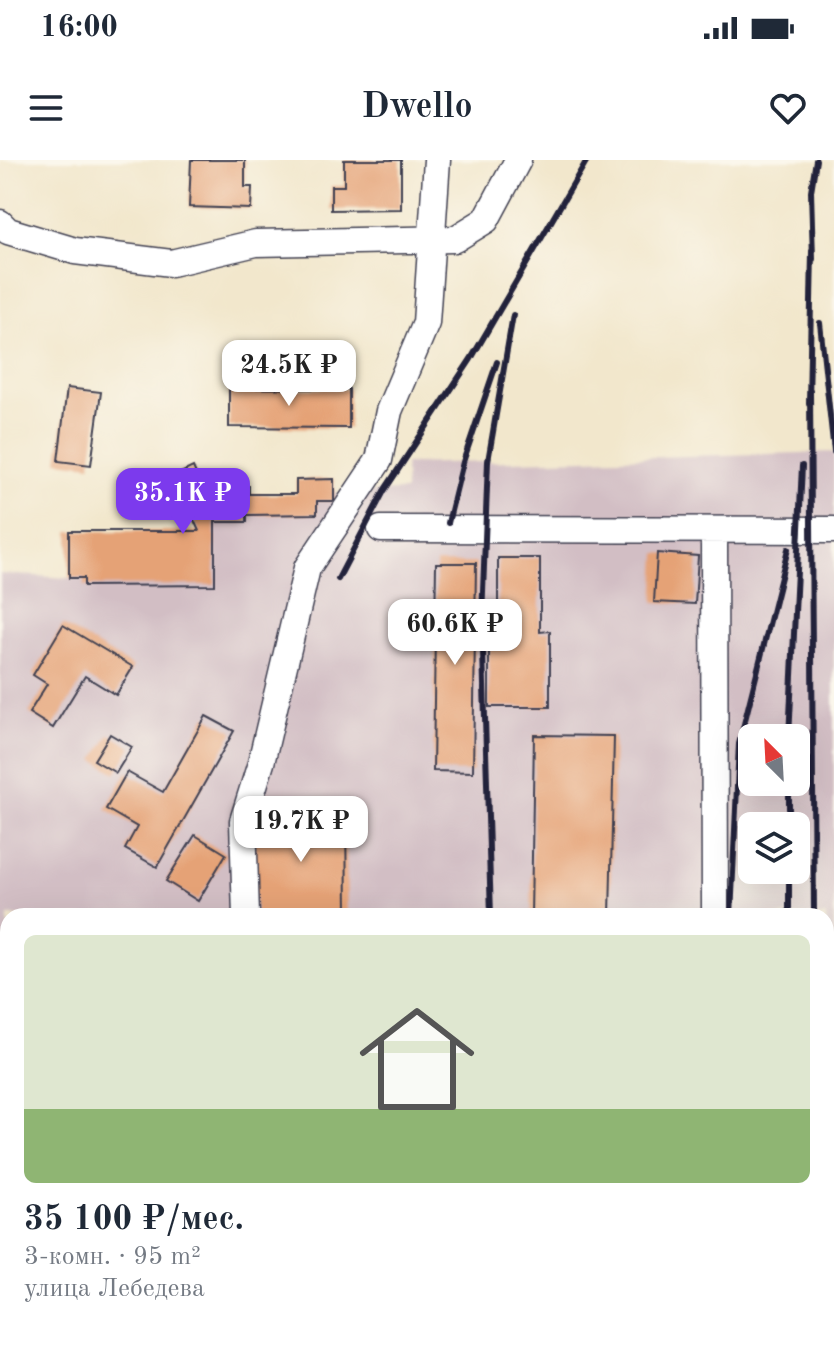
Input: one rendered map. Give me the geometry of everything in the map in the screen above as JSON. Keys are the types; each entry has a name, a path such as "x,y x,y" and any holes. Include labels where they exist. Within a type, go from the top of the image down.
{"street":[{"path":"246,908 243,821 261,763 307,568 361,492 379,460 389,411 426,323 437,160"},
{"path":"0,223 8,231 75,251 171,263 256,243 455,239 486,220 518,160"},
{"path":"381,529 834,530"},
{"path":"714,530 715,908"}],"shaded area":[{"path":"834,452 834,908 0,908 0,574 69,578 69,531 198,531 174,476 193,467 205,494 206,486 249,486 249,494 296,494 296,480 334,479 335,493 405,491 405,464"}],"building":[{"path":"191,160 245,160 245,187 252,187 251,209 189,207"},
{"path":"344,160 401,160 401,209 331,210 331,186 344,186"},
{"path":"67,388 101,392 91,465 58,461"},
{"path":"229,388 349,389 349,428 229,427"},
{"path":"193,467 206,497 206,486 249,486 249,494 296,494 296,480 334,479 334,501 317,501 317,514 247,515 247,522 215,522 215,585 84,586 84,578 69,578 69,531 199,531 174,476"},
{"path":"657,553 698,556 695,604 654,602"},
{"path":"498,558 540,558 540,632 550,631 550,707 489,707 489,628 498,628"},
{"path":"436,563 476,563 473,772 433,771"},
{"path":"63,625 133,667 116,695 85,676 53,728 29,713 47,684 33,675"},
{"path":"206,716 234,731 157,867 125,849 137,827 106,809 127,772 163,792"},
{"path":"110,734 132,747 116,773 94,760"},
{"path":"534,735 614,736 610,908 531,908"},
{"path":"346,812 347,908 255,908 254,814"},
{"path":"195,835 226,854 198,901 166,881"}],"railway":[{"path":"338,579 384,491 471,359 587,160"},
{"path":"813,259 811,191 816,160"},
{"path":"809,403 812,251"},
{"path":"491,908 482,618 488,461 513,315"},
{"path":"820,323 834,452"},
{"path":"448,523 463,462 497,362"},
{"path":"810,391 814,908"},
{"path":"790,724 802,466"},
{"path":"731,908 739,744 788,549"},
{"path":"789,796 789,812"},
{"path":"789,884 789,908"}]}
